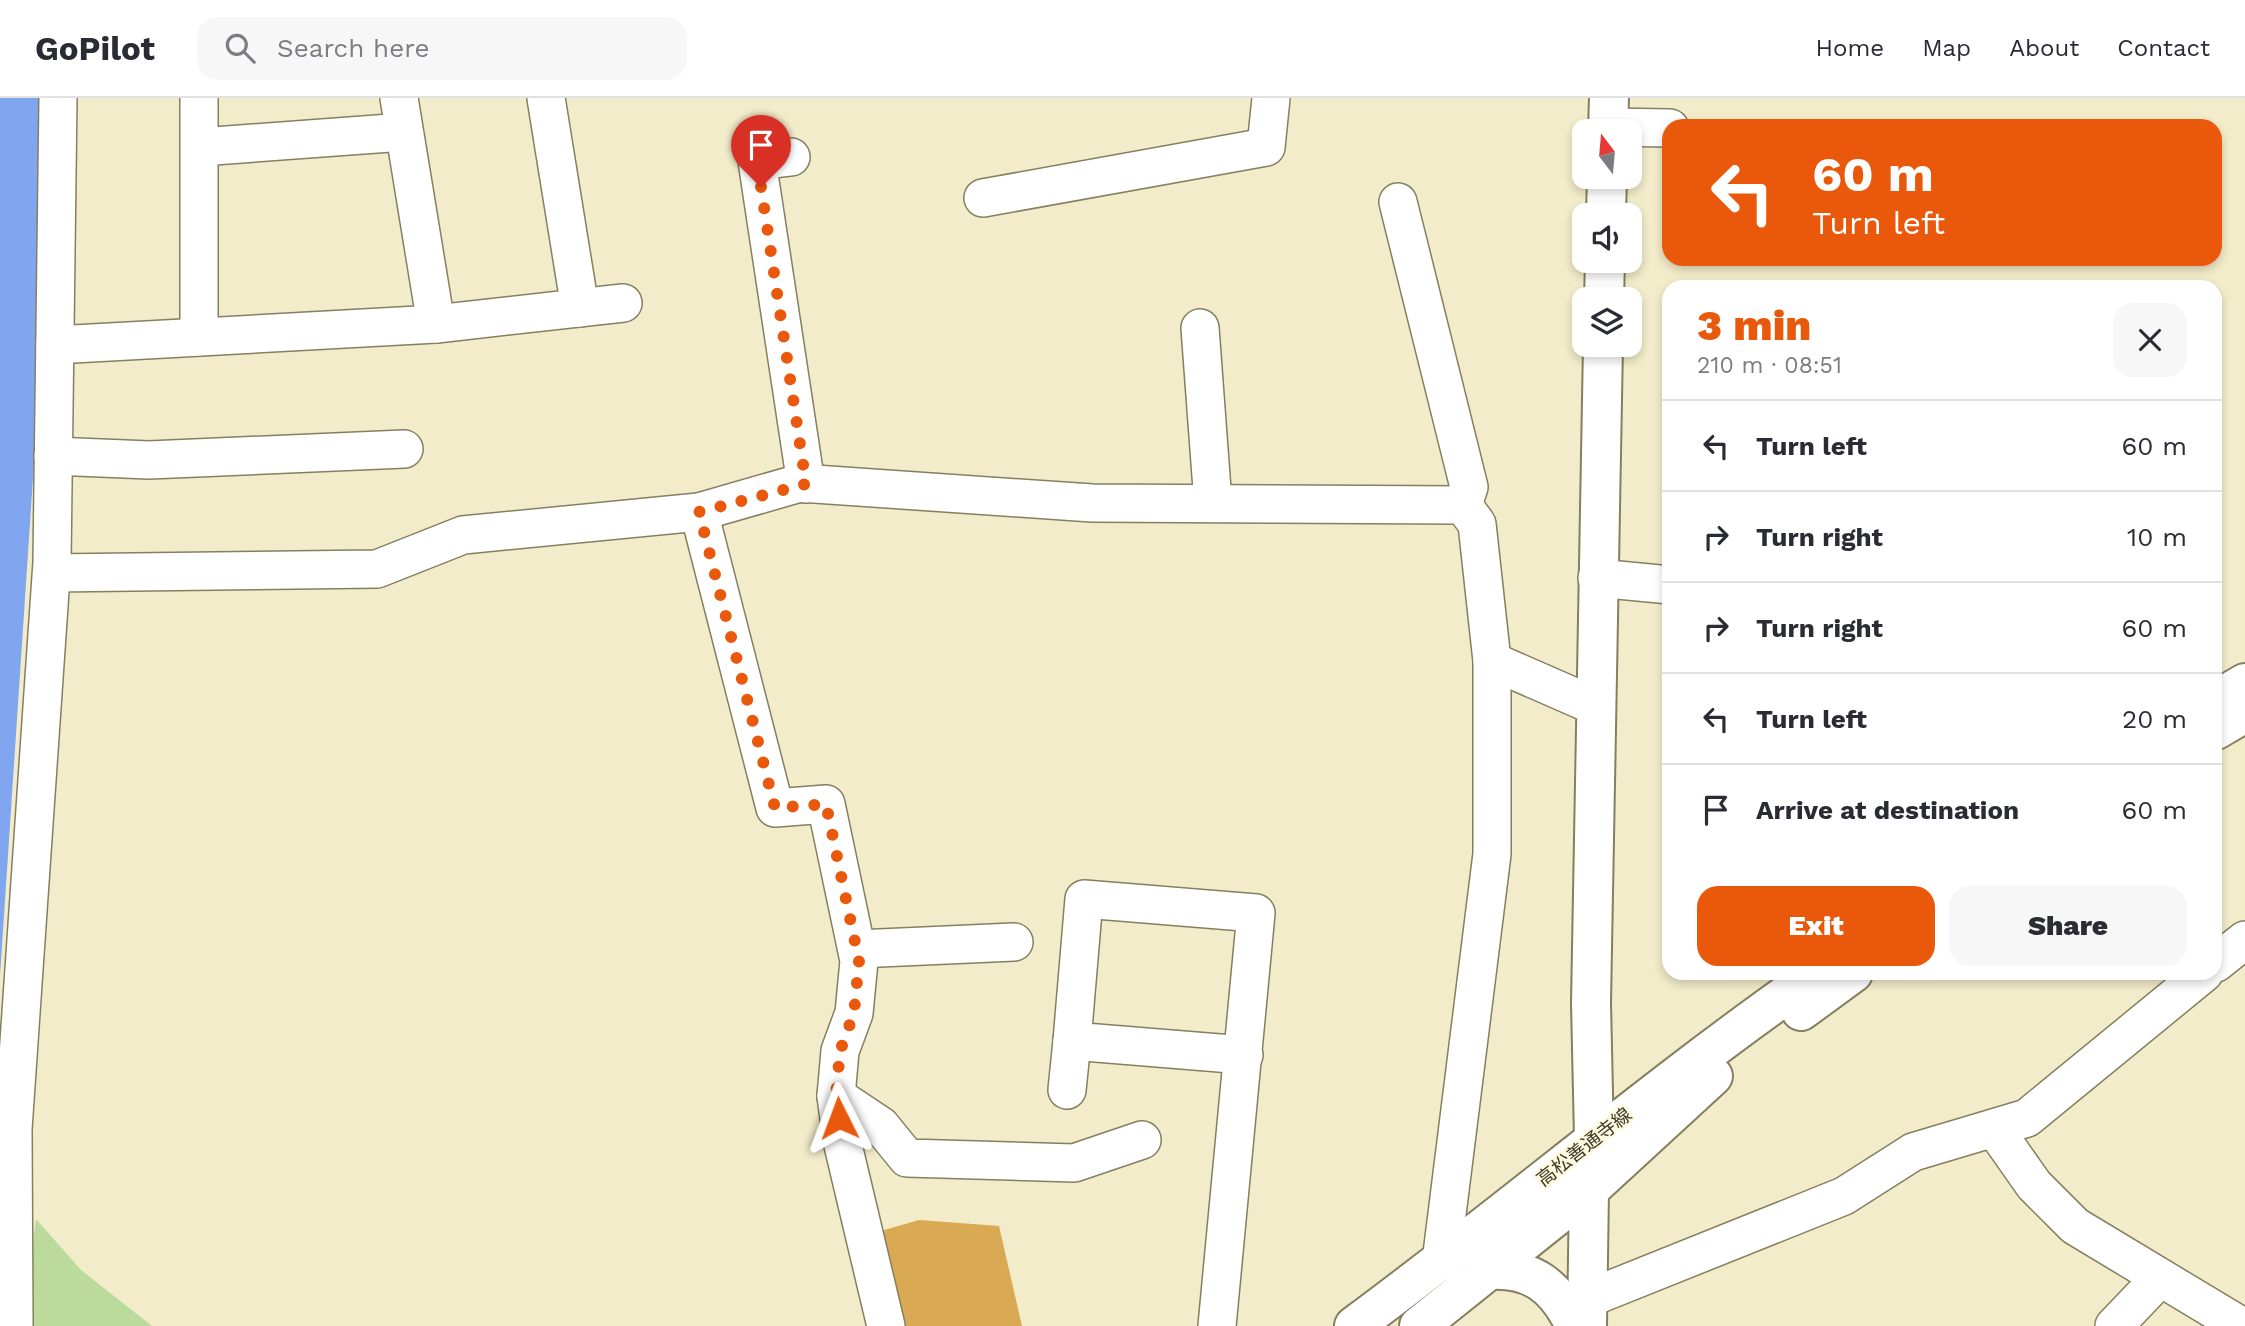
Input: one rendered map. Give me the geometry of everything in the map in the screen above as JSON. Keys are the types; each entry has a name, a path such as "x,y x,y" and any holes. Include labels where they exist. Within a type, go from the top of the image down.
{"street":[{"path":"14,1326 13,1129 52,573 58,98"},
{"path":"199,98 200,337"},
{"path":"546,98 580,309"},
{"path":"983,198 1266,147 1271,98"},
{"path":"200,147 401,115 436,324"},
{"path":"1642,124 1662,127"},
{"path":"791,157 757,160 806,484"},
{"path":"1398,202 1469,487 1464,505 1477,524 1492,661 1492,854 1441,1262"},
{"path":"55,345 436,324 623,303"},
{"path":"1200,328 1213,503"},
{"path":"1583,1317 1588,1245 1576,1200 1594,1138 1591,1003 1603,357"},
{"path":"53,456 149,460 404,449"},
{"path":"52,573 377,569 463,535 699,512 806,484 1092,502 1464,505"},
{"path":"699,512 775,808 826,804 859,961 854,1013 840,1051 836,1096 842,1141 886,1326"},
{"path":"1597,578 1662,584"},
{"path":"1492,661 1595,706"},
{"path":"2222,697 2245,683"},
{"path":"2222,726 2245,713"},
{"path":"1068,1090 1072,1041 1074,897 1258,898 1217,1326"},
{"path":"2222,958 2245,940"},
{"path":"857,949 1014,942"},
{"name":"高松善通寺線","path":"1354,1326 1441,1262 1594,1138 1807,980"},
{"name":"高松善通寺線","path":"1419,1326 1576,1200 1703,1083 1843,980"},
{"path":"1583,1317 1844,1196 1913,1152 2027,1118 2195,980"},
{"path":"1072,1041 1244,1055"},
{"path":"836,1096 881,1126 907,1158 1074,1163 1142,1140"},
{"path":"1994,1128 2034,1185 2075,1226 2241,1326"},
{"path":"1500,1214 1537,1198 1576,1200"},
{"path":"1489,1270 1514,1268 1553,1291 1583,1317"},
{"path":"2115,1326 2159,1279"}],"green space":[{"path":"36,1219 81,1270 152,1326 28,1326 29,1273"}],"water":[{"path":"0,98 40,98 37,417 0,976"}],"building":[{"path":"919,1220 999,1226 1022,1326 897,1326 874,1233"}],"route":[{"path":"761,187 806,484 800,483 699,512 775,808 826,804 859,961 854,1013 840,1051 836,1096 839,1118"}]}
